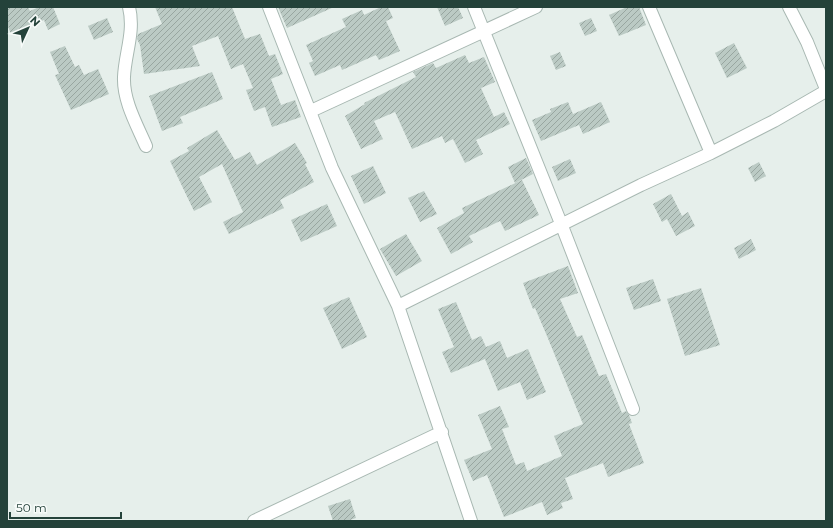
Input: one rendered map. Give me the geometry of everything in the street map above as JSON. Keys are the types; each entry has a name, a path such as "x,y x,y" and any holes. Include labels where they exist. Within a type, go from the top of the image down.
{"street":[{"path":"129,7 132,24 130,46 124,77 125,88 133,116 146,146"},
{"path":"269,7 311,111 332,168 398,306 471,521"},
{"path":"474,7 562,226 633,409"},
{"path":"311,111 536,7"},
{"path":"649,7 711,153"},
{"path":"398,306 711,153 774,121 826,90 807,42 789,7"},
{"path":"254,521 442,432"}],"building":[{"path":"7,7 28,7 30,11 39,7 53,7 60,24 48,30 44,20 11,34 7,24"},
{"path":"155,7 232,7 245,39 260,34 269,56 275,54 283,74 271,79 281,105 295,100 301,117 272,127 265,107 254,111 246,90 253,88 243,64 231,69 218,36 192,46 200,66 144,74 140,45 137,39 138,34 162,24"},
{"path":"278,7 334,7 287,28"},
{"path":"381,7 388,7 393,18 386,21 400,51 379,60 376,55 342,70 340,65 315,76 309,63 313,61 306,45 346,27 342,19 362,10 364,15"},
{"path":"437,7 458,7 463,18 445,26"},
{"path":"627,7 639,7 646,25 619,36 609,15"},
{"path":"107,18 113,32 94,40 88,26"},
{"path":"591,18 597,31 585,36 579,23"},
{"path":"734,43 747,68 727,78 715,53"},
{"path":"65,46 75,67 79,65 84,75 98,69 109,94 71,110 55,75 59,74 50,52"},
{"path":"560,52 566,66 556,70 550,56"},
{"path":"465,55 469,63 484,57 495,82 481,88 494,117 504,112 510,124 476,140 483,154 465,163 453,139 445,143 442,136 412,149 395,112 374,121 383,139 361,149 345,116 365,104 364,103 416,77 413,72 433,63 436,68"},
{"path":"212,72 223,99 180,117 183,123 162,131 149,96"},
{"path":"568,102 573,114 601,102 610,122 583,134 579,125 541,141 532,120 551,112 550,109"},
{"path":"217,130 235,160 250,152 257,165 295,143 307,163 305,164 314,182 280,200 284,208 229,234 223,222 243,212 222,164 199,177 212,202 194,211 170,161 189,151 187,148"},
{"path":"526,158 533,174 515,183 508,167"},
{"path":"570,159 576,173 558,181 552,167"},
{"path":"759,162 766,176 755,182 748,168"},
{"path":"373,166 386,193 364,204 351,176"},
{"path":"522,180 539,215 505,231 500,221 469,236 473,242 451,254 437,228 464,213 462,208"},
{"path":"424,191 437,214 420,222 408,198"},
{"path":"671,194 682,216 688,212 695,226 676,236 667,219 662,222 653,204"},
{"path":"327,204 337,226 301,242 291,220"},
{"path":"406,234 422,261 396,276 380,249"},
{"path":"751,239 756,250 739,259 734,248"},
{"path":"568,266 578,293 560,299 577,337 582,335 599,376 606,374 622,413 626,411 629,415 632,423 629,424 644,463 608,477 603,463 565,478 573,499 561,503 563,508 547,515 542,502 504,517 487,475 473,481 464,460 492,449 478,415 500,406 509,427 502,429 516,465 524,462 527,471 562,456 554,436 583,424 547,336 535,308 533,309 523,283"},
{"path":"653,279 661,301 634,310 626,288"},
{"path":"701,288 720,345 685,356 667,299"},
{"path":"349,297 367,337 342,349 323,308"},
{"path":"456,302 472,340 481,336 486,347 500,341 507,358 528,349 546,392 527,400 520,382 498,391 485,359 451,373 442,352 454,347 438,309"},
{"path":"350,499 356,518 347,521 333,521 328,506"}]}
